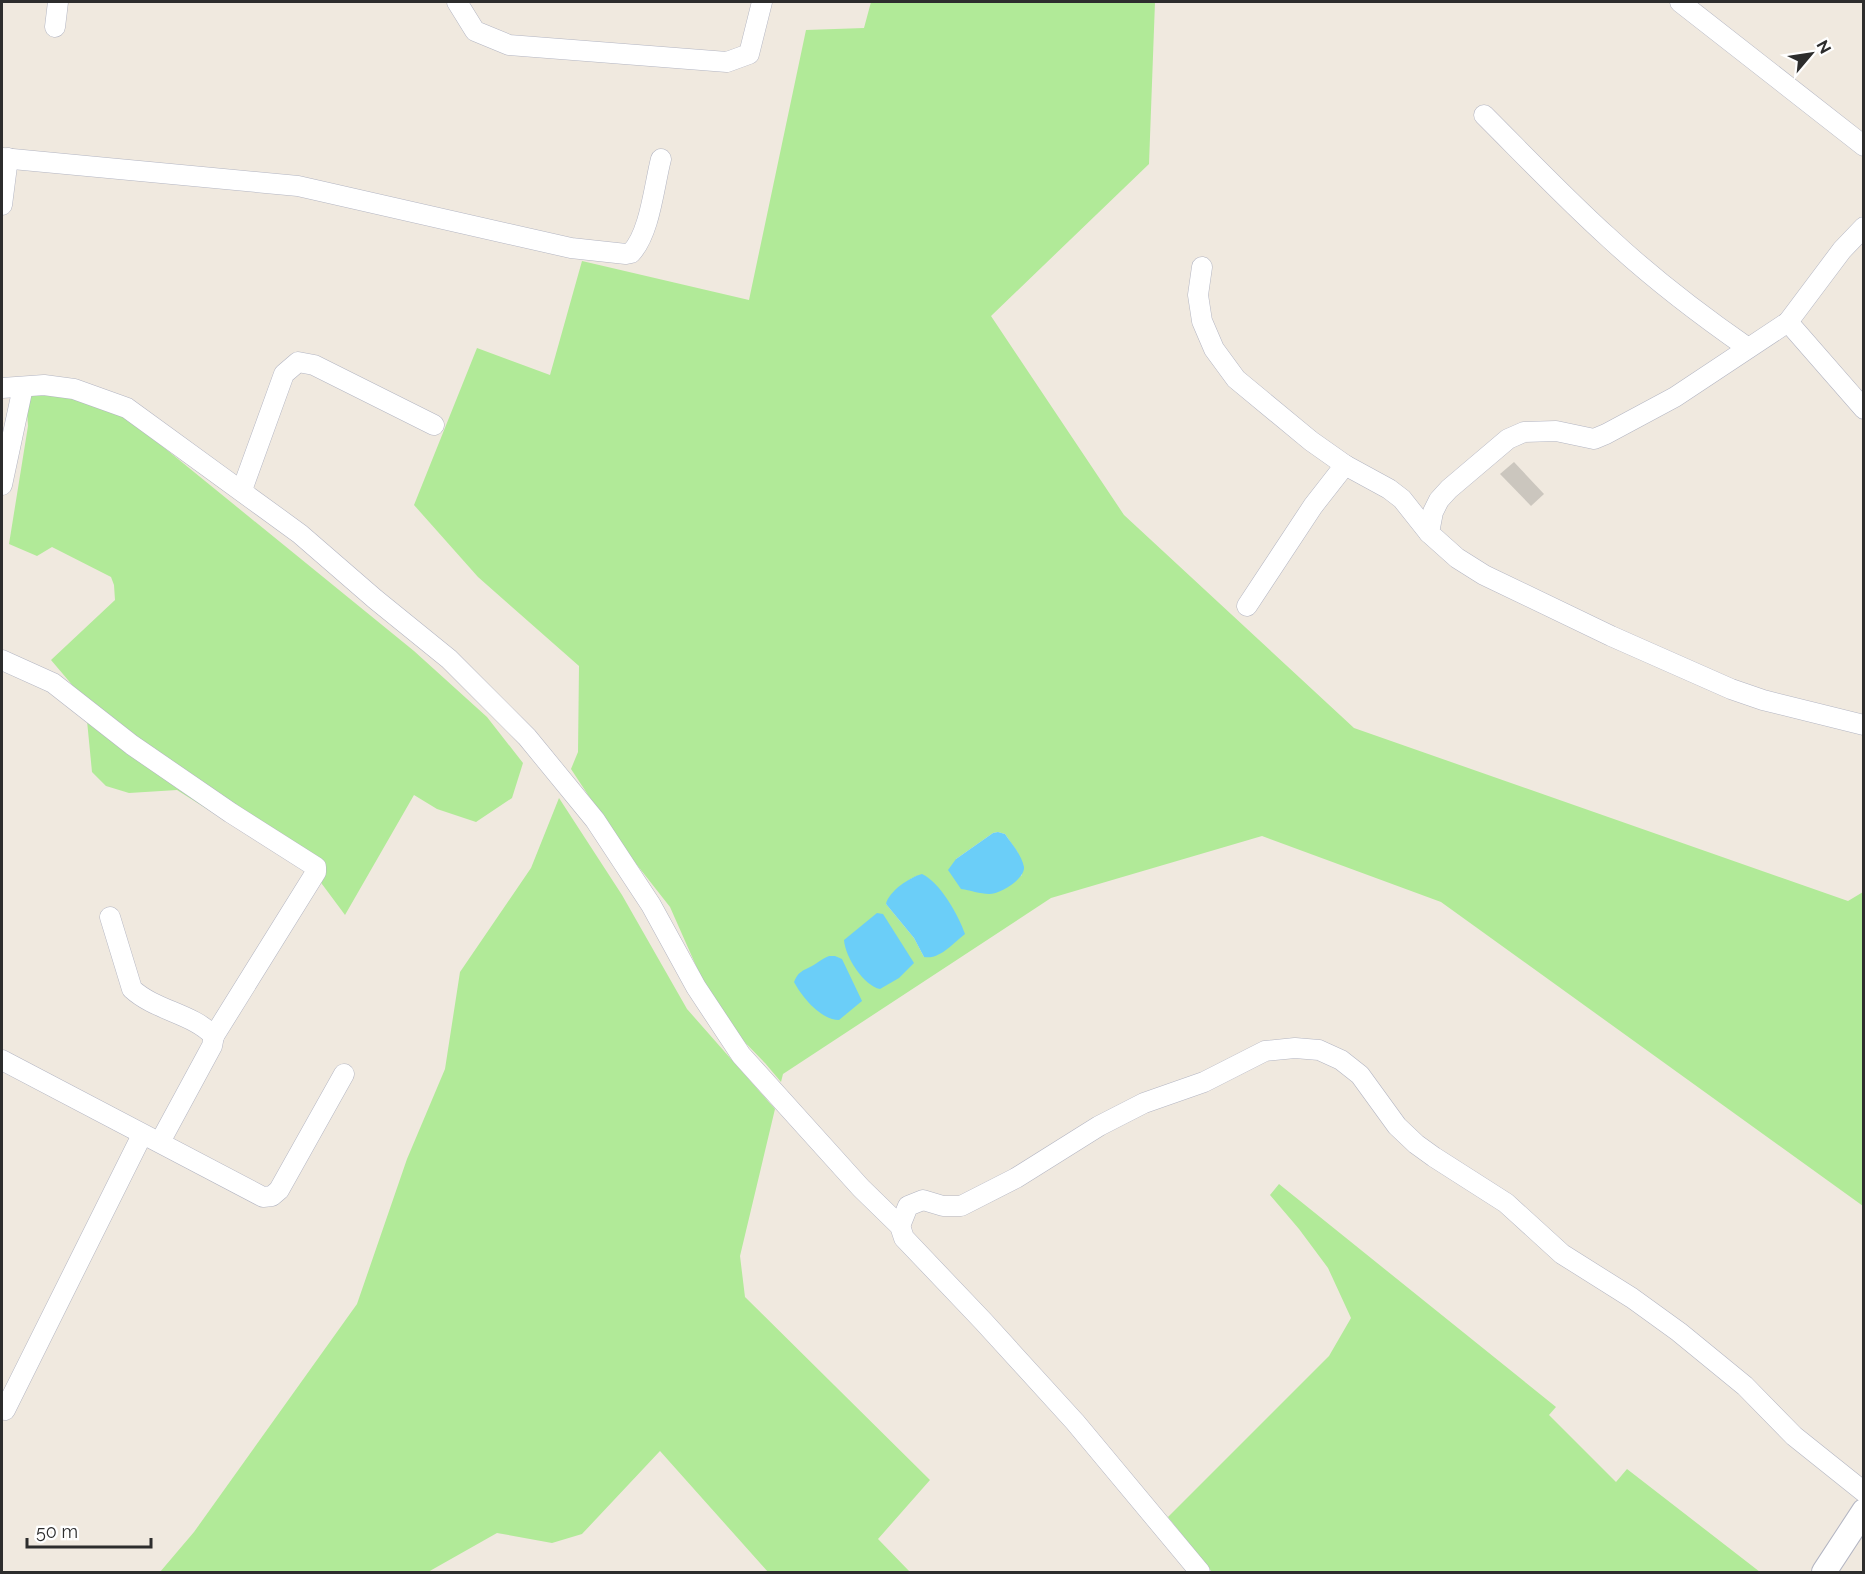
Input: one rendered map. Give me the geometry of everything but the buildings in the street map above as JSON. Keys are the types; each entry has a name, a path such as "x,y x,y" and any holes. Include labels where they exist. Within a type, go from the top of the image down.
{"street":[{"path":"55,27 58,2"},
{"path":"457,2 475,31 509,45 727,62 749,54 762,2"},
{"path":"1680,2 1863,146"},
{"path":"1484,115 1607,237 1670,290 1748,348"},
{"path":"2,205 5,158 298,186 571,248 626,254 636,248 647,219 661,159"},
{"path":"1429,533 1433,512 1439,500 1508,439 1524,432 1556,431 1594,439 1606,434 1675,397 1788,322 1842,250 1863,227"},
{"path":"1202,267 1198,295 1202,321 1214,349 1236,379 1258,399 1345,465 1389,489 1402,499 1429,533 1457,558 1484,575 1689,671 1763,700 1863,725"},
{"path":"1788,322 1863,409"},
{"path":"242,490 284,374 298,362 314,365 434,425"},
{"path":"2,388 44,385 74,389 127,408 300,534 449,659 527,737 595,820 651,905 696,987 741,1055 861,1188 900,1226 904,1238 1074,1422 1200,1572"},
{"path":"2,485 23,387"},
{"path":"1247,606 1313,506 1345,465"},
{"path":"2,660 53,682 141,751 231,813 316,867 316,872 214,1036 212,1046 151,1139 5,1410"},
{"path":"110,916 132,989 141,997 206,1029 214,1036"},
{"path":"900,1226 908,1206 923,1200 943,1206 961,1206 1016,1178 1099,1126 1144,1102 1204,1082 1265,1051 1295,1048 1319,1050 1341,1060 1360,1075 1397,1126 1416,1144 1506,1203 1562,1254 1639,1302 1670,1325 1745,1386 1794,1436 1863,1492"},
{"path":"2,1060 263,1197 272,1196 279,1190 345,1074"},
{"path":"1824,1572 1863,1511"}],"green space":[{"path":"871,2 1155,2 1149,164 991,316 1124,515 1354,728 1848,901 1863,892 1863,1206 1441,902 1262,836 1051,898 783,1074 781,1082 731,1028 705,986 670,907 619,842 571,769 578,752 579,666 478,577 414,505 477,348 550,375 582,261 749,300 806,30 864,28","holes":["993,833 1005,834 1018,853 1022,875 997,892 956,859","922,875 924,957 914,938 886,904 906,882"]},
{"path":"31,392 69,396 111,410 135,424 414,651 487,717 523,763 512,798 476,822 437,809 414,795 345,915 319,880 177,790 129,793 106,786 92,772 85,700 51,660 115,600 111,577 52,547 37,556 9,544 28,426 27,411"},
{"path":"559,798 622,895 687,1009 775,1109 740,1256 745,1297 930,1480 878,1539 910,1572 768,1572 660,1451 582,1534 552,1543 497,1533 428,1572 160,1572 194,1532 357,1304 407,1159 445,1069 460,972 531,868"},
{"path":"1279,1184 1556,1407 1549,1415 1616,1482 1627,1469 1760,1572 1212,1572 1168,1517 1329,1356 1351,1318 1328,1268 1270,1195"}],"water":[{"path":"993,833 1005,834 1016,849 1024,867 1023,872 1011,885 994,893 986,894 961,889 948,870 956,859"},
{"path":"922,874 942,892 954,909 965,934 941,953 930,957 924,957 914,938 886,904 891,894 901,885"},
{"path":"877,913 883,914 914,963 899,978 880,989 874,987 856,970 844,940"},
{"path":"829,956 842,959 862,1001 839,1020 819,1012 807,1001 794,982 801,972"}]}
